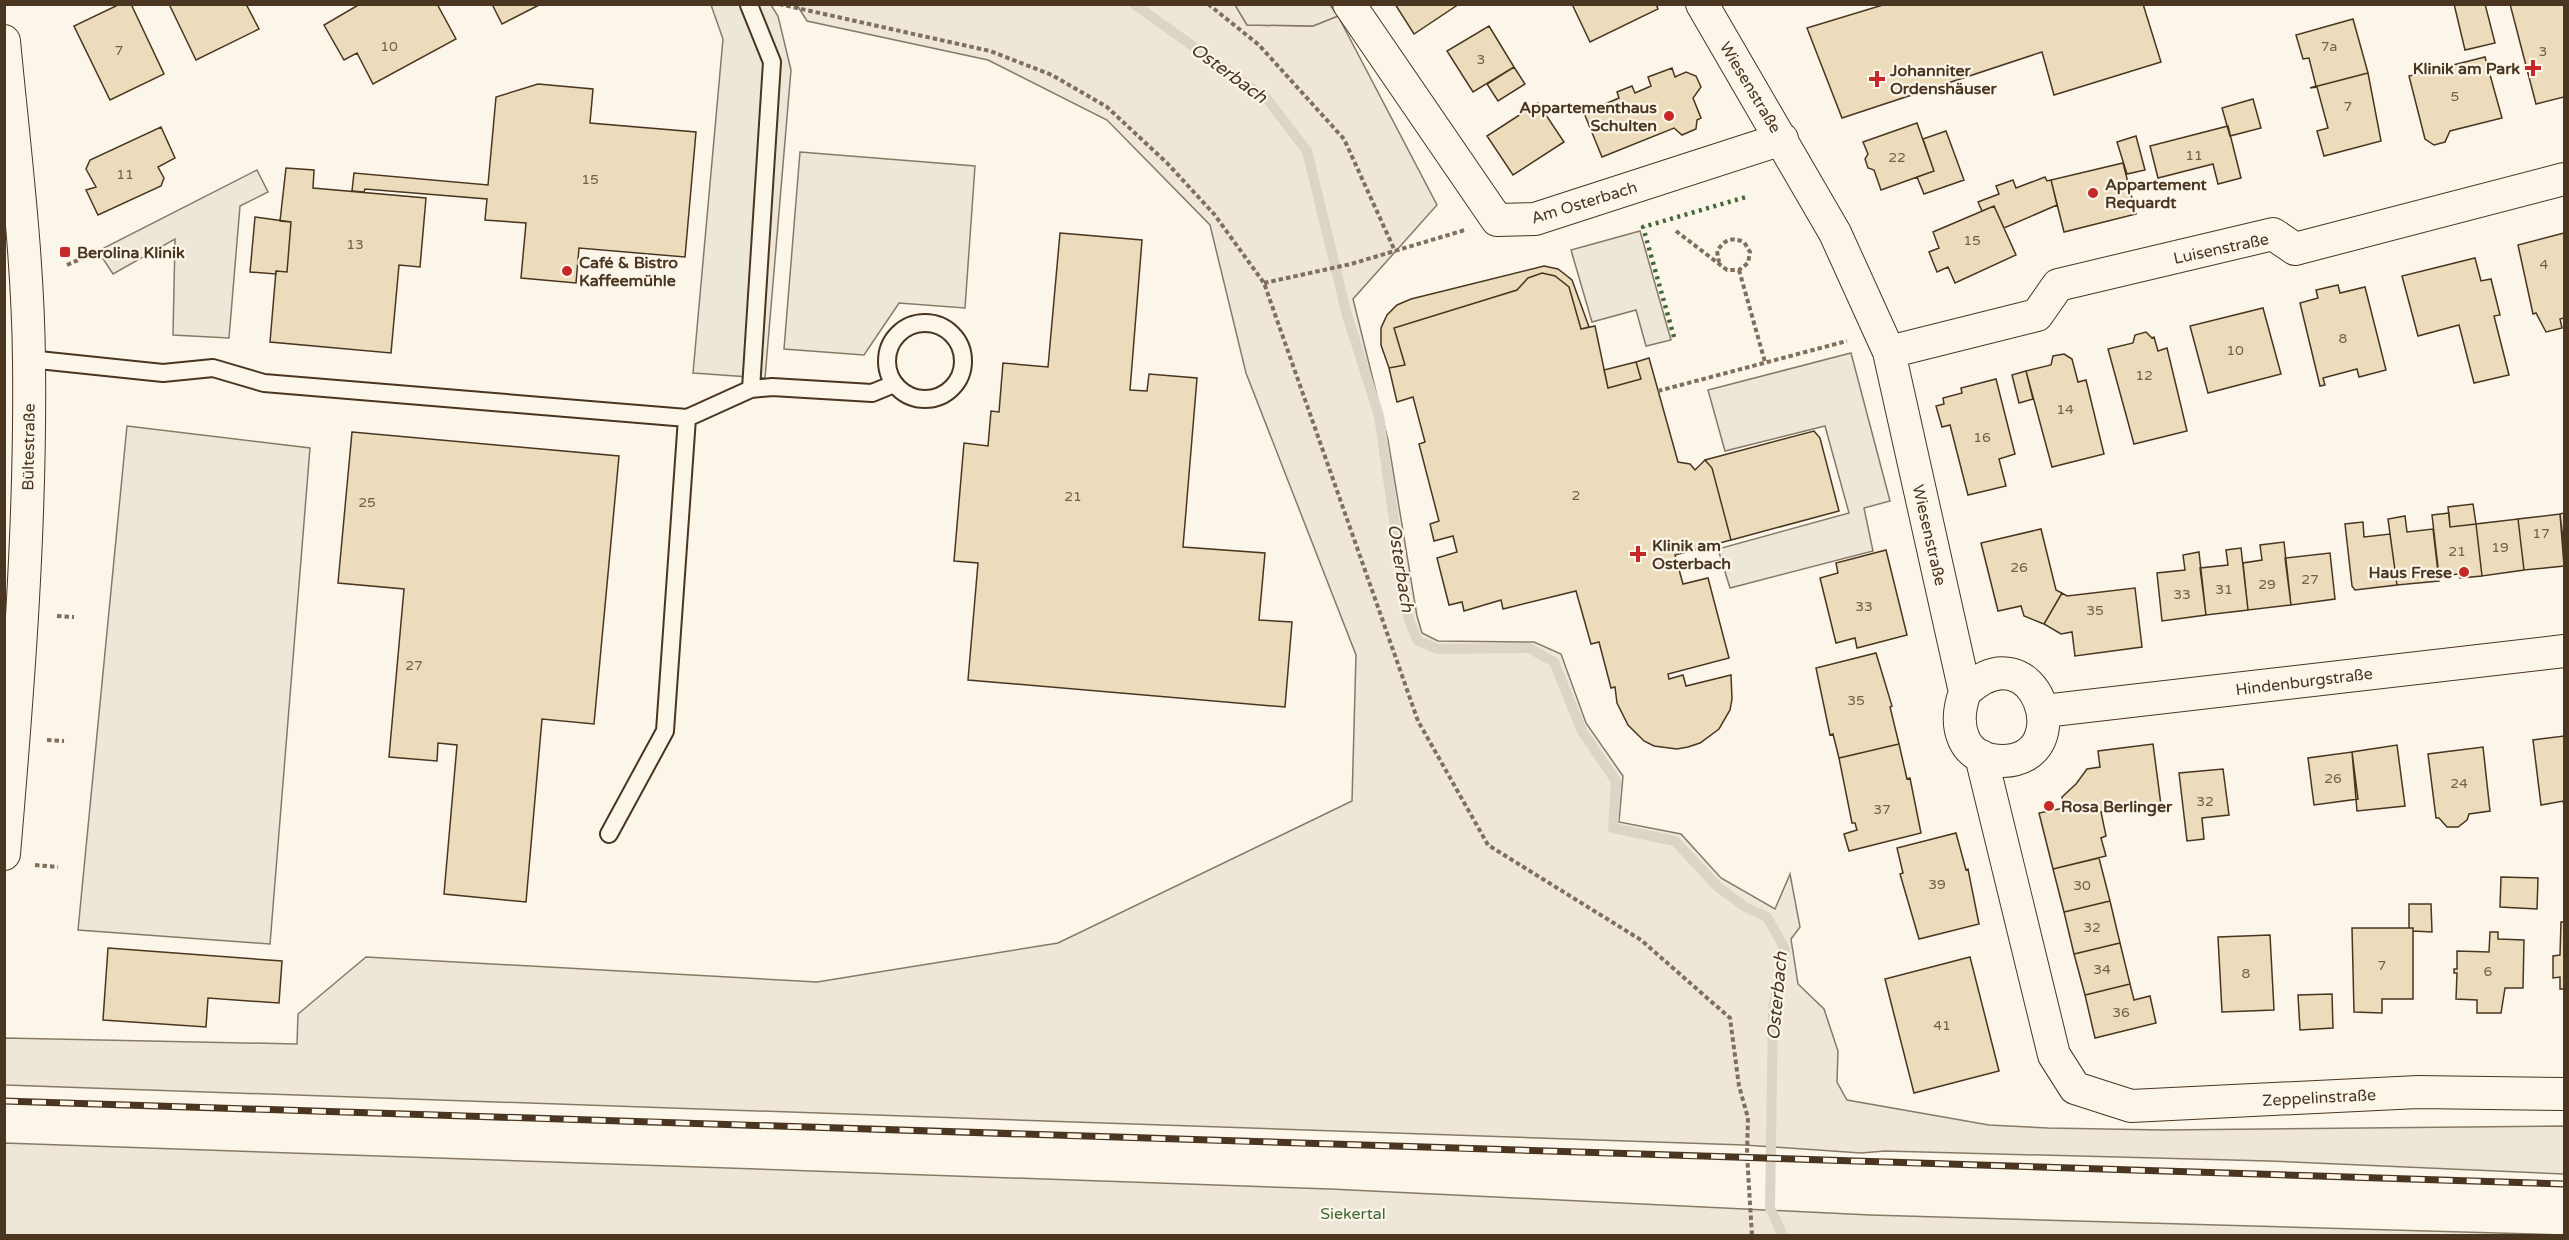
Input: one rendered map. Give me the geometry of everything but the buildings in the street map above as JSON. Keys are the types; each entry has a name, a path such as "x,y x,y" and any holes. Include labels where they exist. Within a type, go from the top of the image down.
{"street":[{"path":"1349,4 1497,220"},
{"name":"Wiesenstraße","path":"1702,4 1836,233 1884,342 1965,692 1958,711 1959,724 1964,740 1981,756 2054,1055 2076,1088"},
{"name":"Bültestraße","path":"4,41 20,207 29,359 23,614 4,854"},
{"name":"Am Osterbach","path":"1497,220 1535,219 1782,139"},
{"name":"Luisenstraße","path":"1884,342 2037,315 2058,285 2273,234 2295,249 2565,179"},
{"name":"Hindenburgstraße","path":"2044,711 2565,651"},
{"path":"1965,692 1976,681 1994,674 2011,675 2033,688 2044,711 2043,730 2036,744 2025,754 2008,761 1992,761 1981,756"},
{"name":"Zeppelinstraße","path":"2076,1088 2131,1106 2418,1092 2565,1094"}],"lane":[{"path":"749,5 772,62 751,389"},
{"path":"915,324 941,326 960,343 963,368 959,381 951,391 927,400 902,393 894,384 888,373 889,349 903,330 915,324"},
{"path":"29,359 163,373 213,368 264,383 687,418 751,389 772,387 872,393 894,384"},
{"path":"609,834 665,731 687,418"}],"path":[{"path":"779,4 990,51 1062,80 1107,107 1167,163 1214,214 1264,283 1418,721 1488,845 1641,940 1730,1018 1739,1086 1748,1119 1746,1154 1752,1236"},
{"path":"1208,4 1259,45 1344,139 1395,251"},
{"path":"1264,283 1351,264 1497,220"},
{"path":"1676,231 1727,270 1739,270 1748,263 1750,252 1744,242 1734,238 1723,242 1717,251 1719,262"},
{"path":"67,265 99,251"},
{"path":"1739,270 1765,362"},
{"path":"1658,391 1765,362 1884,342"}],"green space":[{"path":"1235,4 1247,25 1313,26 1338,16 1437,205 1353,299 1388,440 1417,616 1422,633 1438,641 1534,642 1561,654 1586,723 1623,776 1619,822 1681,834 1721,878 1775,909 1790,874 1800,927 1791,939 1798,984 1824,1009 1838,1051 1837,1082 1847,1100 1989,1125 2048,1128 2163,1130 2564,1126 2564,1174 2269,1161 1885,1151 1861,1153 1744,1145 5,1085 5,1038 297,1044 298,1014 366,957 817,982 1058,943 1352,801 1356,655 1246,373 1210,225 1107,120 988,60 807,21 797,5"},
{"name":"Siekertal","path":"4,1143 1330,1189 1870,1215 2564,1235 5,1236"}],"shaded area":[{"path":"711,5 771,5 778,16 791,70 765,378 693,373 723,39"},
{"path":"1235,5 1330,5 1338,16 1313,26 1247,25"},
{"path":"800,152 975,166 965,308 899,303 864,355 784,349"},
{"path":"257,170 268,192 240,206 229,338 173,335 175,239 113,274 98,251"},
{"path":"1640,231 1671,340 1646,346 1636,310 1592,322 1571,250"},
{"path":"1851,353 1890,501 1864,508 1873,551 1730,588 1718,549 1849,513 1825,426 1725,451 1708,390"},
{"path":"127,426 310,448 270,944 78,930"}],"waterway":[{"name":"Osterbach","path":"1134,4 1268,100 1307,151 1347,315 1379,416 1408,617 1417,640 1437,649 1529,648 1554,662 1582,731 1616,781 1613,828 1675,841 1718,887 1745,907 1767,917 1785,949 1773,1009 1770,1208 1783,1236"}],"railway":[{"path":"4,1101 2564,1184"}],"hedge":[{"path":"1674,337 1643,227 1746,197"}],"place":[{"name":"Klinik am Park","path":"2533,68"},
{"name":"Johanniter Ordenshäuser","path":"1877,79"},
{"name":"Appartementhaus Schulten","path":"1669,116"},
{"name":"Appartement Requardt","path":"2093,193"},
{"name":"Berolina Klinik","path":"65,252"},
{"name":"Café & Bistro Kaffeemühle","path":"567,271"},
{"name":"Klinik am Osterbach","path":"1638,554"},
{"name":"Haus Frese","path":"2464,572"},
{"name":"Rosa Berlinger","path":"2049,806"}]}
